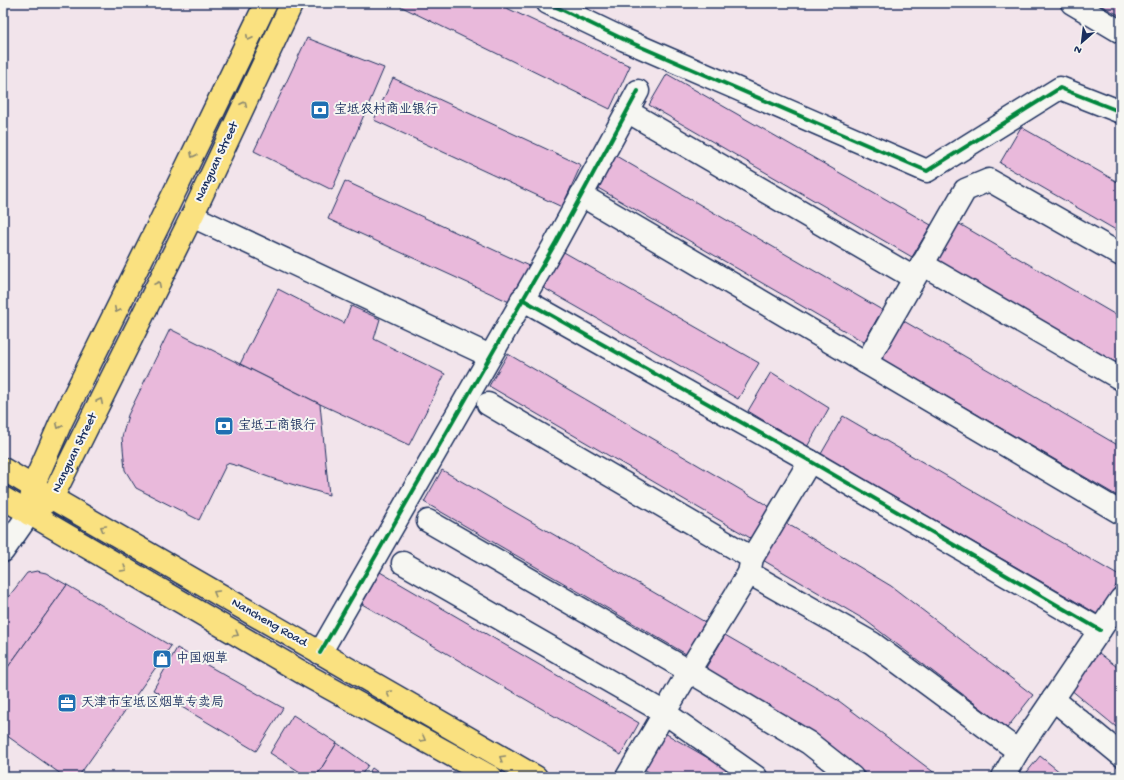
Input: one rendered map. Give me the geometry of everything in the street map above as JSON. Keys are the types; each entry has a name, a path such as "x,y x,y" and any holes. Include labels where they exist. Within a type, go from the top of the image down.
{"main road":[{"name":"Nanguan Street","path":"30,514 33,486 61,422 266,3"},
{"name":"Nanguan Street","path":"30,514 52,498 192,216 292,3"},
{"name":"Nancheng Road","path":"3,469 536,777"},
{"name":"Nancheng Road","path":"3,498 308,676 490,777"}],"street":[{"path":"548,3 625,40 927,171 1060,88 1121,112"},
{"path":"1072,3 1121,32"},
{"path":"320,653 522,300 638,91"},
{"path":"627,112 918,271 1121,379"},
{"path":"866,363 965,190 989,180 1121,255"},
{"path":"581,195 1121,513"},
{"path":"192,216 490,356"},
{"path":"522,300 810,461 1100,630"},
{"path":"488,404 750,565 872,643 1018,751"},
{"path":"627,777 665,714 810,461"},
{"path":"3,551 30,514"},
{"path":"428,521 689,671 809,743 852,777"},
{"path":"403,563 665,714 756,777"},
{"path":"1003,777 1018,751 1121,600"},
{"path":"1053,699 1121,755"}],"building":[{"path":"401,3 496,3 630,66 610,109 400,6"},
{"path":"1096,3 1121,3 1121,16"},
{"name":"宝坻农村商业银行","path":"307,38 384,68 332,190 254,151"},
{"path":"667,74 931,225 912,257 649,105"},
{"path":"393,78 581,165 562,207 374,120"},
{"path":"1021,127 1121,184 1121,233 1000,163"},
{"path":"616,156 882,310 864,342 598,188"},
{"path":"345,181 533,268 516,305 328,219"},
{"path":"951,219 1121,318 1121,369 929,257"},
{"path":"562,251 759,363 738,399 542,287"},
{"path":"278,289 344,323 351,306 380,319 374,339 445,374 409,445 320,404 240,364"},
{"path":"902,320 1121,447 1121,498 880,358"},
{"name":"宝坻工商银行","path":"170,329 320,404 329,495 227,463 199,520 136,488 125,470 122,437 128,415"},
{"path":"508,354 770,507 752,539 489,386"},
{"path":"771,372 829,408 807,447 748,411"},
{"path":"843,416 1121,577 1099,615 821,454"},
{"path":"442,470 705,622 686,654 424,502"},
{"path":"786,523 891,586 1033,695 1007,728 865,620 761,559"},
{"path":"37,571 46,573 67,585 3,674 3,604 27,573"},
{"path":"380,572 639,723 621,755 362,604"},
{"name":"天津市宝坻区烟草专卖局","path":"67,585 171,646 78,777 65,777 3,733 3,674"},
{"path":"725,635 839,701 940,777 870,777 814,734 704,671"},
{"path":"177,648 283,708 256,751 153,690"},
{"path":"1099,653 1121,670 1121,731 1070,689"},
{"path":"293,715 337,743 316,777 308,777 270,753"},
{"path":"663,732 741,777 657,777 642,768"},
{"path":"337,743 368,765 360,777 316,777"},
{"path":"1040,756 1066,777 1023,777"},
{"path":"372,768 385,777 366,777"}],"cycle path":[{"path":"548,3 625,40 927,171 1060,88 1121,112"},
{"path":"320,653 556,242 638,91"},
{"path":"522,299 810,461 1100,630"}],"place":[{"name":"宝坻农村商业银行","path":"320,110"},
{"name":"宝坻工商银行","path":"224,426"},
{"name":"中国烟草","path":"162,659"},
{"name":"天津市宝坻区烟草专卖局","path":"67,703"}]}
